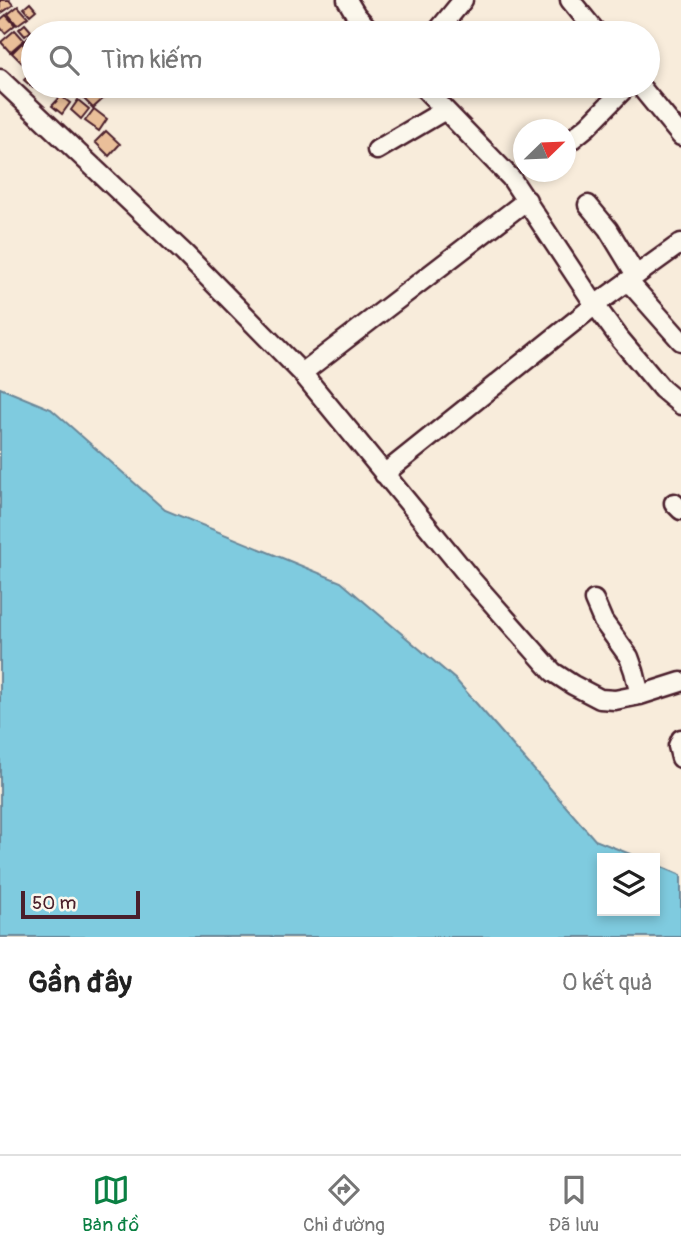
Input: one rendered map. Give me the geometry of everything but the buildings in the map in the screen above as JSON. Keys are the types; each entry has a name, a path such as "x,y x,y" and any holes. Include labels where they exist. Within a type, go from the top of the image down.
{"street":[{"path":"347,0 361,21"},
{"path":"446,21 463,0"},
{"path":"570,0 587,21"},
{"path":"0,79 184,253 302,373 470,578 553,671 572,685 600,699 615,700 640,695 681,682"},
{"path":"434,98 513,171"},
{"path":"576,135 615,98"},
{"path":"650,98 681,136"},
{"path":"377,150 445,110"},
{"path":"520,182 527,200 595,305 620,339 663,389 681,405"},
{"path":"302,373 527,200"},
{"path":"588,205 608,229 632,278 681,341"},
{"path":"384,474 595,305 681,243"},
{"path":"594,600 603,621 628,657 640,695"},
{"path":"681,739 678,746 681,758"}],"water":[{"path":"0,388 51,409 165,510 341,582 456,680 595,840 628,853 597,853 597,916 660,916 660,866 681,875 681,937 0,937"}]}
